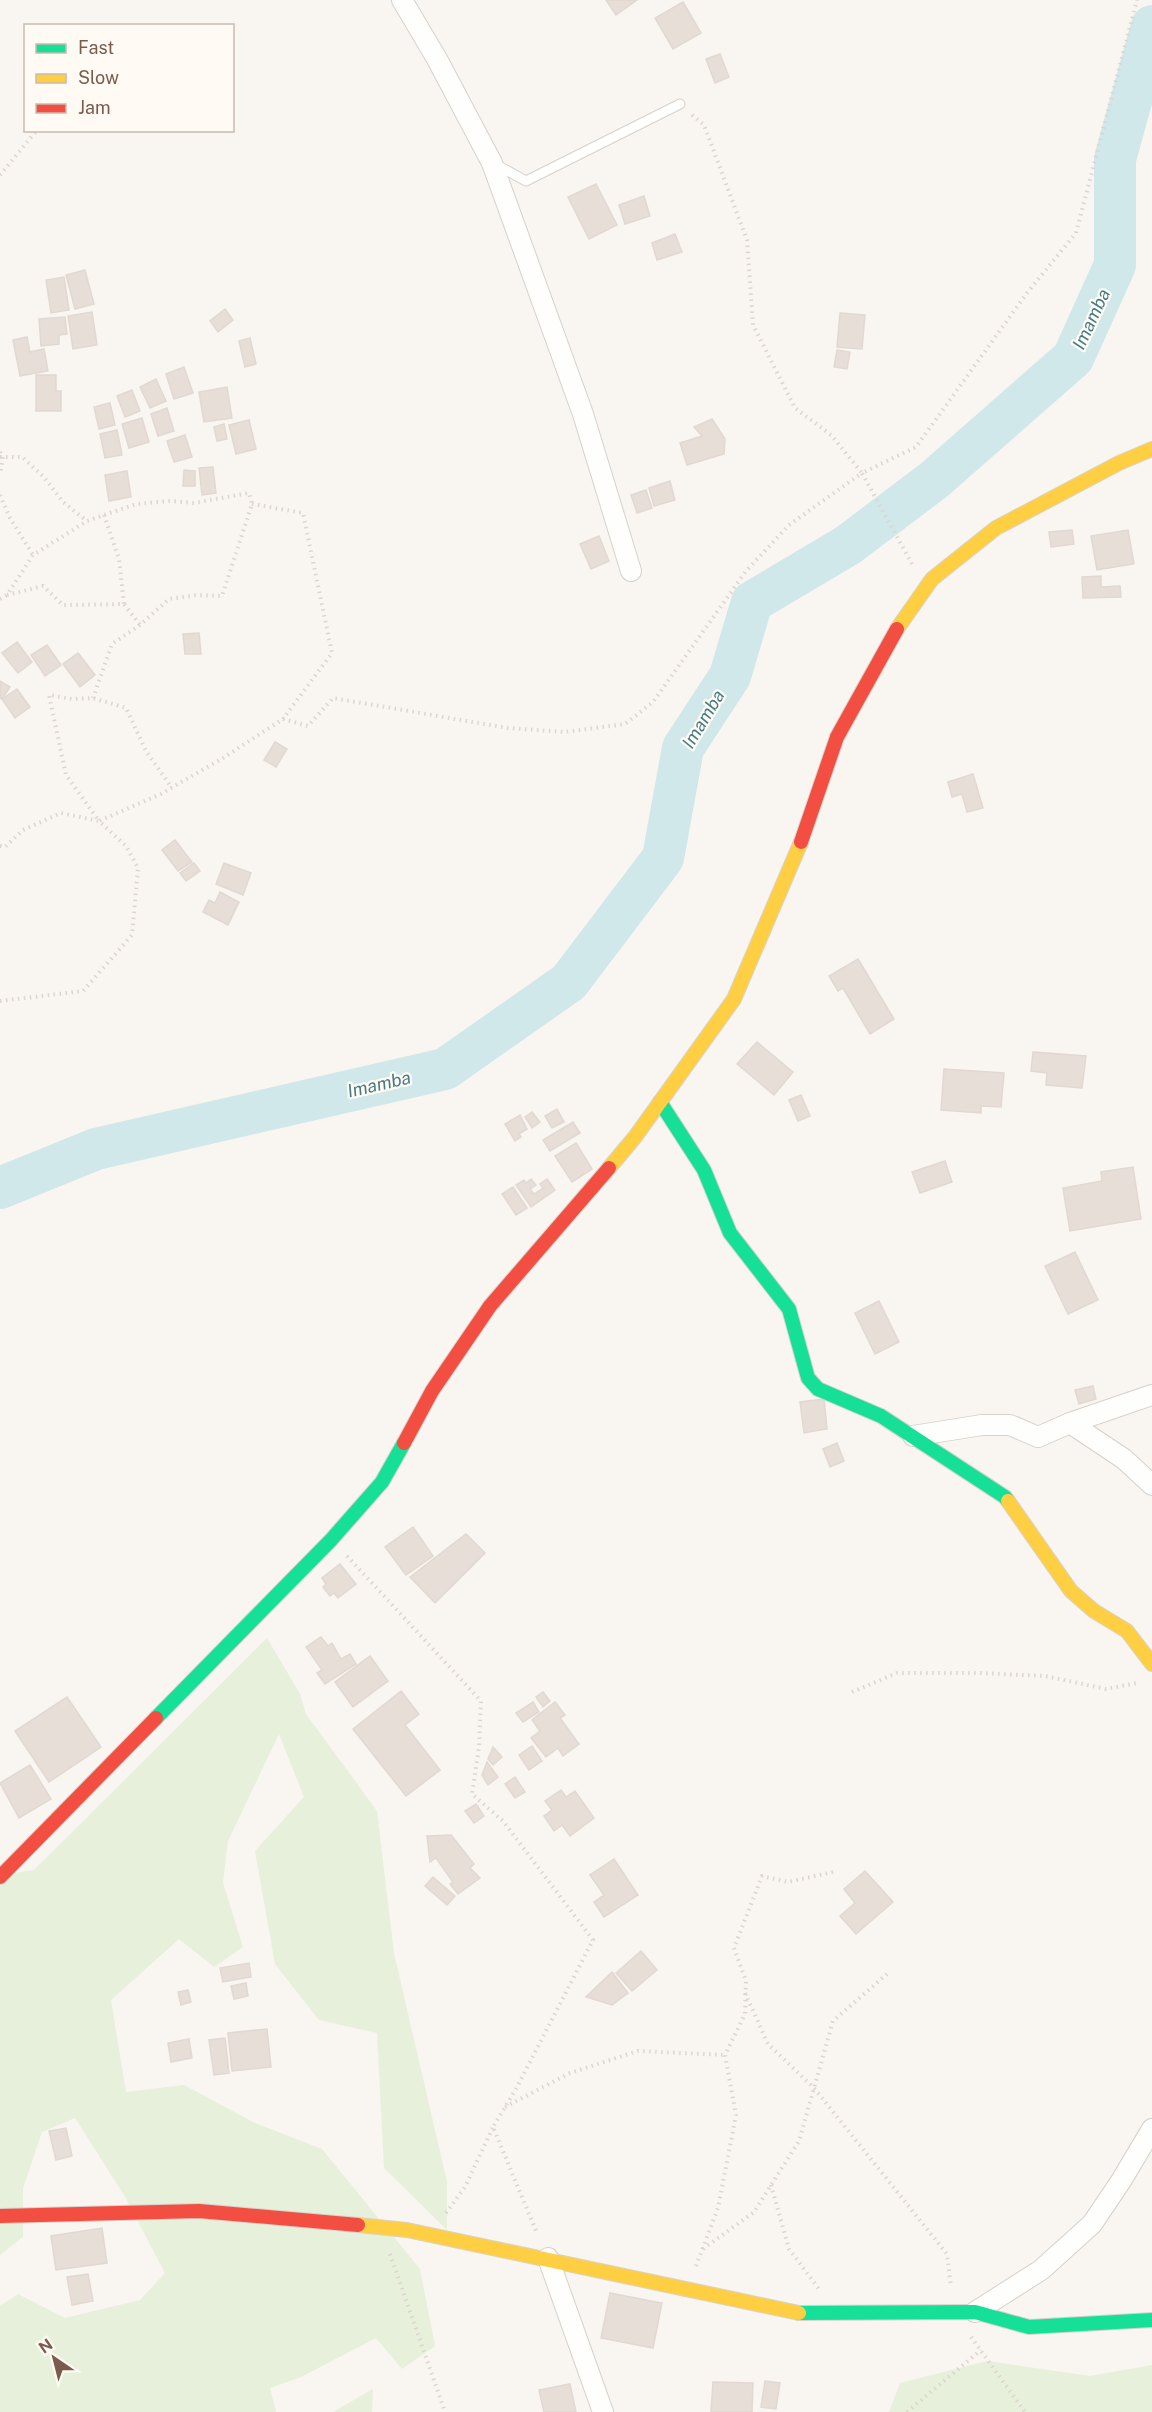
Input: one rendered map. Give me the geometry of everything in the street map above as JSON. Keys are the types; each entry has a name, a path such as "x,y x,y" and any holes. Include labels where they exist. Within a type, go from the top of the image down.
{"street":[{"path":"402,0 437,58 492,162 583,414 631,571"},
{"path":"0,1877 331,1540 382,1482 432,1391 490,1306 635,1137 734,999 796,853 837,736 895,632 932,579 996,528 1119,463 1152,449"},
{"path":"660,1102 704,1170 730,1233 789,1309 808,1378 818,1389 881,1416 1005,1497 1071,1591 1094,1611 1127,1631 1152,1664"},
{"path":"913,1436 982,1425 1010,1425 1038,1437 1070,1423 1152,1395"},
{"path":"1070,1423 1124,1459 1152,1485"},
{"path":"975,2312 1041,2270 1092,2224 1152,2129"},
{"path":"0,2216 199,2211 380,2227 430,2234 548,2258 798,2313 975,2312 1029,2327 1152,2320"},
{"path":"548,2258 603,2412"}],"lane":[{"path":"492,162 526,181 680,104"}],"path":[{"path":"283,719 308,726 333,698 508,728 565,732 625,724 653,702 746,572 789,525 862,473 916,447 1027,293 1076,232 1137,0"},
{"path":"680,104 704,125 747,240 753,325 795,408 831,435 862,473 911,562"},
{"path":"0,175 35,132"},
{"path":"0,452 2,457 0,475"},
{"path":"2,457 22,457 43,476 63,502 87,521"},
{"path":"7,595 33,555 87,521 136,504 171,501 194,503 249,493 252,504 222,596 197,595 169,599 140,625 112,644 93,698"},
{"path":"0,495 10,518 33,555"},
{"path":"0,846 4,847 23,830 61,813 99,822 172,788 283,719 332,653 303,513 252,504"},
{"path":"104,515 119,559 124,604 140,625"},
{"path":"0,599 7,595 44,586 63,605 124,604"},
{"path":"0,1001 83,991 132,935 138,868 126,846 99,822 66,775 48,695 72,699 93,698 126,708 146,751 172,788"},
{"path":"331,1540 481,1701 479,1747 472,1794 503,1821 594,1940 493,2127 465,2187 430,2234"},
{"path":"852,1692 897,1674 979,1673 1045,1676 1106,1689 1140,1682"},
{"path":"687,2289 718,2208 736,2115 725,2055 745,2014 746,1981 734,1948 762,1876 788,1882 833,1872"},
{"path":"702,2249 753,2212 799,2141 833,2021 887,1974"},
{"path":"745,1993 768,2044 814,2088 947,2254 954,2312 1025,2412"},
{"path":"505,2108 570,2073 638,2051 725,2055"},
{"path":"493,2127 548,2258"},
{"path":"771,2185 789,2249 838,2313"},
{"path":"380,2227 445,2412"},
{"path":"907,2412 981,2350"}],"green space":[{"path":"267,1638 300,1694 306,1714 377,1811 394,1953 447,2182 447,2230 384,2168 377,2033 319,2020 275,1964 255,1851 304,1797 279,1734 228,1841 223,1883 243,1947 214,1967 179,1939 111,2000 126,2092 184,2085 255,2123 322,2149 420,2269 435,2346 402,2369 376,2338 301,2377 270,2388 276,2412 0,2412 0,2306 18,2294 65,2318 140,2300 165,2273 124,2195 75,2118 42,2132 23,2188 23,2237 0,2255 0,1875 34,1870"},
{"path":"987,2361 1090,2376 1152,2365 1152,2412 889,2412 900,2383"},
{"path":"373,2389 372,2412 333,2412"}],"building":[{"path":"606,0 637,0 616,15"},
{"path":"683,2 701,33 673,49 655,18"},
{"path":"720,54 729,77 715,83 706,59"},
{"path":"596,184 617,225 589,239 568,197"},
{"path":"644,196 650,216 625,224 619,205"},
{"path":"675,234 682,252 657,260 652,243"},
{"path":"85,270 94,304 75,309 66,275"},
{"path":"64,277 69,310 51,313 46,280"},
{"path":"225,309 233,320 218,332 210,321"},
{"path":"92,312 97,345 73,349 68,316"},
{"path":"840,313 865,315 862,349 837,347"},
{"path":"65,317 67,334 59,335 59,344 41,346 39,319"},
{"path":"27,337 30,352 44,349 48,371 20,376 13,340"},
{"path":"250,338 256,364 245,367 239,341"},
{"path":"837,350 850,352 847,369 834,367"},
{"path":"184,367 193,393 174,399 166,374"},
{"path":"36,375 56,375 56,391 61,391 61,411 36,411"},
{"path":"156,379 166,401 150,408 140,387"},
{"path":"227,387 232,418 204,422 199,392"},
{"path":"132,390 140,411 125,417 117,396"},
{"path":"110,403 115,425 99,429 94,407"},
{"path":"167,408 174,431 158,436 151,414"},
{"path":"142,418 149,442 129,448 122,424"},
{"path":"712,419 725,439 724,454 687,465 680,443 702,436 694,427"},
{"path":"249,420 256,449 236,454 229,425"},
{"path":"224,424 227,439 217,441 214,427"},
{"path":"117,430 122,455 105,458 100,434"},
{"path":"185,435 192,457 174,462 167,441"},
{"path":"213,467 216,493 202,495 199,468"},
{"path":"184,470 195,471 195,486 183,486"},
{"path":"127,471 131,497 109,501 105,475"},
{"path":"670,481 675,500 654,506 649,488"},
{"path":"646,490 652,508 637,513 631,495"},
{"path":"1072,530 1074,544 1051,547 1049,532"},
{"path":"1128,530 1134,564 1097,570 1091,536"},
{"path":"599,536 609,561 591,569 580,544"},
{"path":"1101,576 1101,587 1120,586 1121,597 1083,598 1082,577"},
{"path":"199,633 201,654 185,654 183,634"},
{"path":"17,642 32,662 18,673 2,653"},
{"path":"47,645 61,665 45,676 31,655"},
{"path":"78,653 95,675 80,687 63,664"},
{"path":"0,681 10,687 2,699 0,698"},
{"path":"17,689 30,707 15,718 2,699"},
{"path":"275,742 287,749 276,767 264,760"},
{"path":"973,774 983,808 967,812 962,794 952,797 948,782"},
{"path":"175,840 192,862 178,871 162,850"},
{"path":"194,863 200,871 186,881 180,873"},
{"path":"224,863 251,873 243,895 216,884"},
{"path":"220,892 239,902 228,925 203,912 209,900 215,903"},
{"path":"858,959 894,1019 870,1034 843,988 838,991 829,976"},
{"path":"757,1042 793,1072 774,1095 737,1064"},
{"path":"1033,1052 1086,1056 1082,1088 1046,1085 1047,1073 1031,1071"},
{"path":"944,1069 1004,1073 1001,1107 981,1106 981,1113 941,1110"},
{"path":"801,1095 810,1116 798,1121 789,1100"},
{"path":"557,1109 564,1122 552,1128 545,1116"},
{"path":"532,1112 540,1122 532,1128 525,1117"},
{"path":"520,1115 527,1129 519,1134 521,1137 515,1141 505,1124"},
{"path":"573,1122 580,1133 550,1151 543,1140"},
{"path":"576,1143 592,1169 572,1182 555,1156"},
{"path":"945,1161 952,1182 920,1193 912,1172"},
{"path":"1133,1167 1141,1219 1070,1231 1063,1188 1102,1181 1101,1172"},
{"path":"531,1179 536,1185 530,1189 534,1194 543,1188 540,1184 547,1179 555,1190 531,1207 516,1185 524,1180 526,1183"},
{"path":"513,1187 527,1208 516,1215 502,1194"},
{"path":"1075,1252 1098,1300 1068,1314 1045,1266"},
{"path":"879,1301 899,1342 875,1354 855,1313"},
{"path":"1093,1386 1096,1399 1079,1404 1075,1390"},
{"path":"824,1399 827,1429 804,1433 800,1402"},
{"path":"837,1443 844,1461 830,1467 823,1449"},
{"path":"413,1527 433,1556 406,1575 385,1547"},
{"path":"466,1534 485,1553 435,1603 410,1577"},
{"path":"340,1564 356,1584 338,1598 334,1593 330,1596 323,1587 326,1584 322,1578"},
{"path":"321,1637 328,1646 332,1643 341,1659 350,1654 356,1664 325,1684 317,1673 322,1670 306,1647"},
{"path":"370,1656 388,1681 353,1707 335,1682"},
{"path":"401,1691 419,1714 405,1725 440,1770 406,1796 353,1729"},
{"path":"543,1692 550,1701 543,1707 536,1697"},
{"path":"67,1697 101,1747 49,1782 15,1731"},
{"path":"533,1702 539,1712 523,1722 516,1713"},
{"path":"555,1702 565,1715 560,1718 579,1744 563,1756 558,1748 546,1757 531,1738 540,1731 532,1720"},
{"path":"532,1746 542,1761 529,1770 519,1755"},
{"path":"493,1747 502,1757 493,1765 488,1759"},
{"path":"487,1762 498,1777 488,1785 482,1775"},
{"path":"30,1765 51,1799 19,1818 0,1783"},
{"path":"515,1777 525,1792 515,1798 505,1784"},
{"path":"561,1790 566,1797 575,1791 594,1818 570,1836 562,1825 554,1831 544,1816 552,1810 545,1801"},
{"path":"476,1804 484,1816 474,1823 465,1811"},
{"path":"451,1835 474,1864 470,1868 480,1878 458,1894 450,1884 453,1882 436,1858 430,1862 427,1836"},
{"path":"614,1859 638,1895 604,1917 594,1902 604,1895 590,1875"},
{"path":"865,1871 893,1902 856,1934 840,1916 855,1903 844,1889"},
{"path":"433,1877 455,1896 447,1905 425,1886"},
{"path":"641,1951 657,1970 632,1991 616,1973"},
{"path":"249,1963 251,1977 223,1982 220,1968"},
{"path":"612,1972 628,1993 612,2005 586,1997"},
{"path":"246,1983 248,1996 234,1999 231,1986"},
{"path":"188,1990 191,2002 181,2005 178,1992"},
{"path":"267,2029 271,2067 232,2071 228,2033"},
{"path":"225,2038 229,2073 214,2075 209,2040"},
{"path":"189,2039 192,2058 171,2062 168,2043"},
{"path":"66,2128 72,2156 56,2160 49,2131"},
{"path":"102,2228 107,2263 56,2270 51,2236"},
{"path":"88,2274 93,2301 72,2305 67,2277"},
{"path":"610,2293 662,2303 653,2348 601,2338"},
{"path":"765,2381 780,2383 776,2409 761,2407"},
{"path":"713,2382 753,2383 752,2412 711,2412"},
{"path":"570,2384 576,2412 544,2412 539,2390"}],"waterway":[{"name":"Imamba","path":"0,1188 96,1149 445,1069 569,982 663,858 683,748 730,676 752,602 848,545 934,480 1073,358 1115,265 1115,159 1152,26"}],"traffic: fast":[{"path":"660,1102 704,1170 730,1233 789,1309 808,1378 818,1389 881,1416 1008,1501"},
{"path":"156,1718 331,1540 382,1482 404,1443"},
{"path":"799,2313 975,2312 1029,2327 1152,2320"}],"traffic: slow":[{"path":"897,629 932,579 996,528 1119,463 1152,449"},
{"path":"609,1168 635,1137 734,999 801,842"},
{"path":"1008,1501 1071,1591 1094,1611 1127,1631 1152,1664"},
{"path":"358,2225 407,2230 799,2313"}],"traffic: jam":[{"path":"801,842 837,737 897,629"},
{"path":"404,1443 432,1391 490,1306 609,1168"},
{"path":"0,1877 156,1718"},
{"path":"0,2216 199,2211 358,2225"}]}
